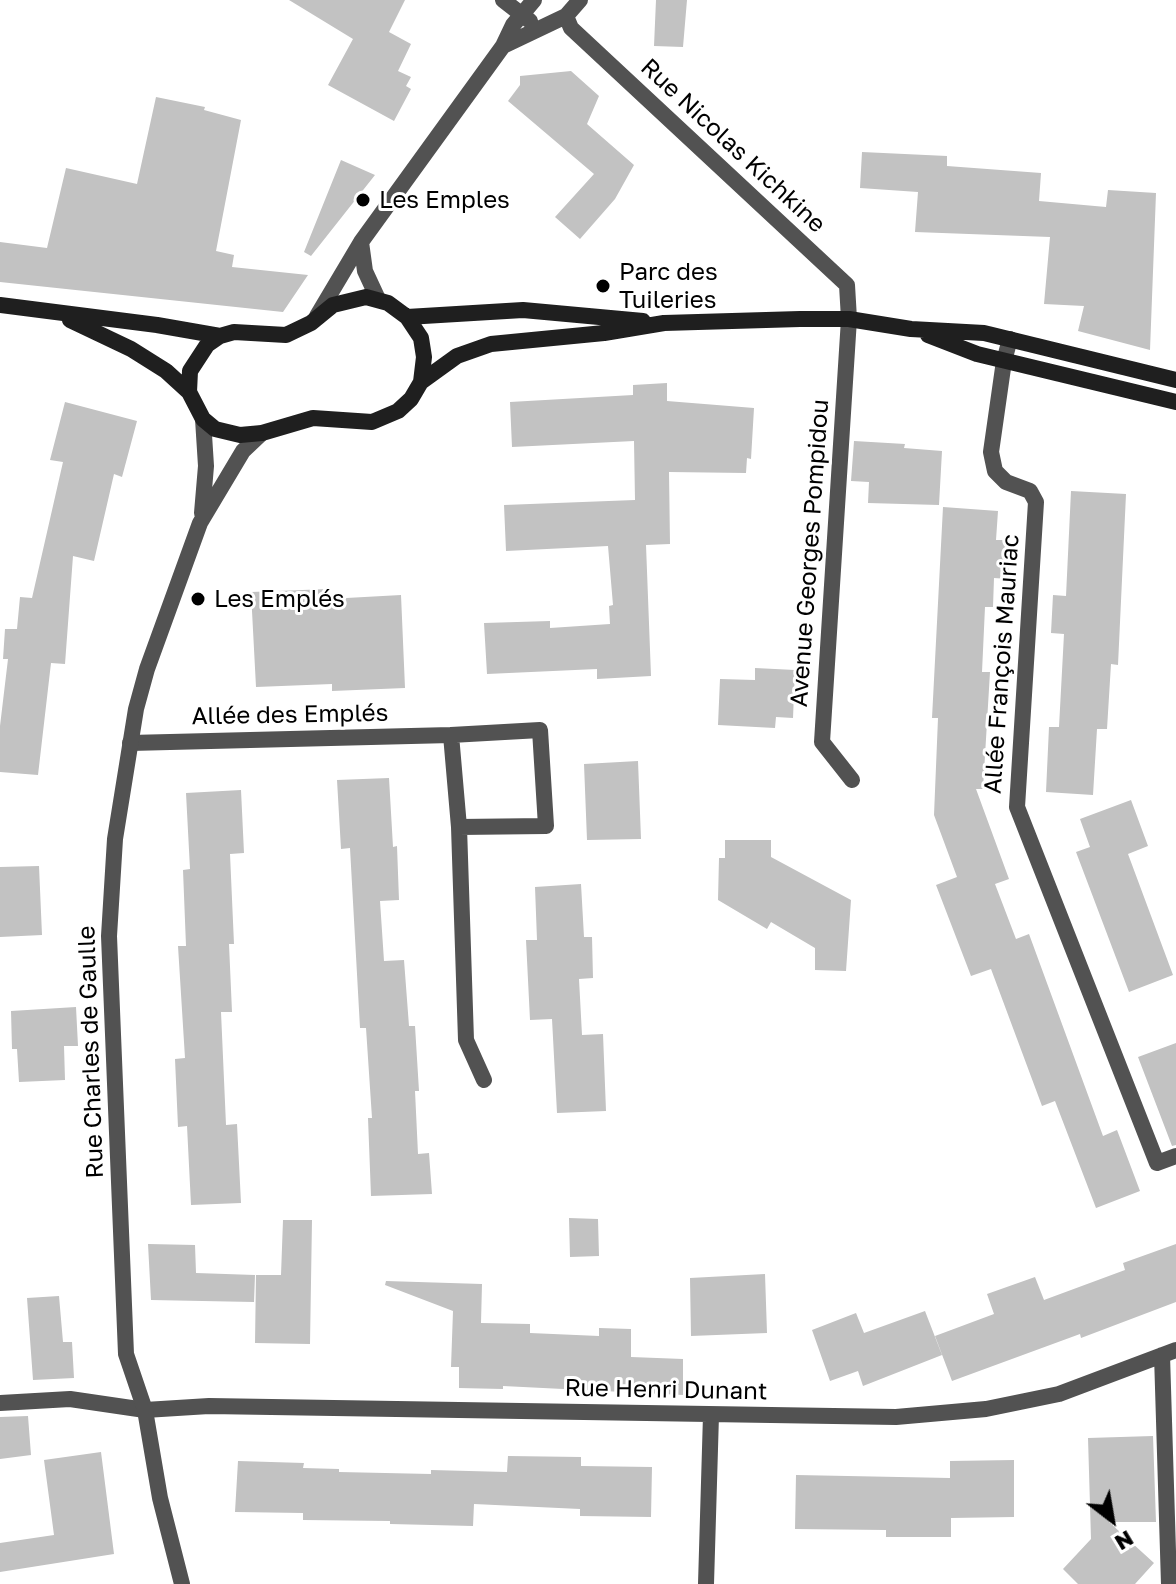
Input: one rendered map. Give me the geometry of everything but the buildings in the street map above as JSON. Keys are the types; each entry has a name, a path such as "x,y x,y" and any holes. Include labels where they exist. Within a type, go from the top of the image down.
{"main road":[{"path":"58,314 131,349 166,371 189,392 203,419 215,429 240,435 262,433 313,418 372,422 398,411 411,399 421,382 424,357 421,338 407,317 378,299 366,297 344,301 286,335 234,332 220,336 200,353 190,371 189,392"},
{"path":"0,305 220,336"},
{"path":"407,317 523,310 664,323 849,319 911,329 984,333 1176,380"},
{"path":"421,382 457,356 491,344 664,323"},
{"path":"911,329 977,354 1176,402"}],"street":[{"path":"503,0 540,28"},
{"path":"314,321 361,242 503,46 513,25 534,0"},
{"path":"503,46 566,16 580,0"},
{"name":"Rue Nicolas Kichkine","path":"566,16 571,28 847,285 849,319"},
{"path":"361,242 365,271 378,299"},
{"name":"Avenue Georges Pompidou","path":"849,319 822,742 852,780"},
{"name":"Allée François Mauriac","path":"1010,339 991,452 995,471 1006,482 1030,491 1036,502 1017,807 1157,1163 1176,1156"},
{"path":"200,523 206,466 203,419"},
{"path":"200,523 243,451 262,433"},
{"name":"Rue Charles de Gaulle","path":"182,1584 160,1498 145,1410 126,1354 109,936 115,839 130,743 147,669 200,523"},
{"name":"Allée des Emplés","path":"130,743 540,730 546,826 459,827"},
{"path":"451,735 459,827 466,1040 484,1080"},
{"path":"1169,1353 1169,1584"},
{"name":"Rue Henri Dunant","path":"0,1403 70,1399 145,1410 209,1406 896,1417 986,1409 1059,1394 1169,1353"},
{"path":"706,1584 711,1415"}],"place":[{"name":"Les Emples","path":"363,200"},
{"name":"Parc des Tuileries","path":"603,286"},
{"name":"Les Emplés","path":"198,599"}]}
